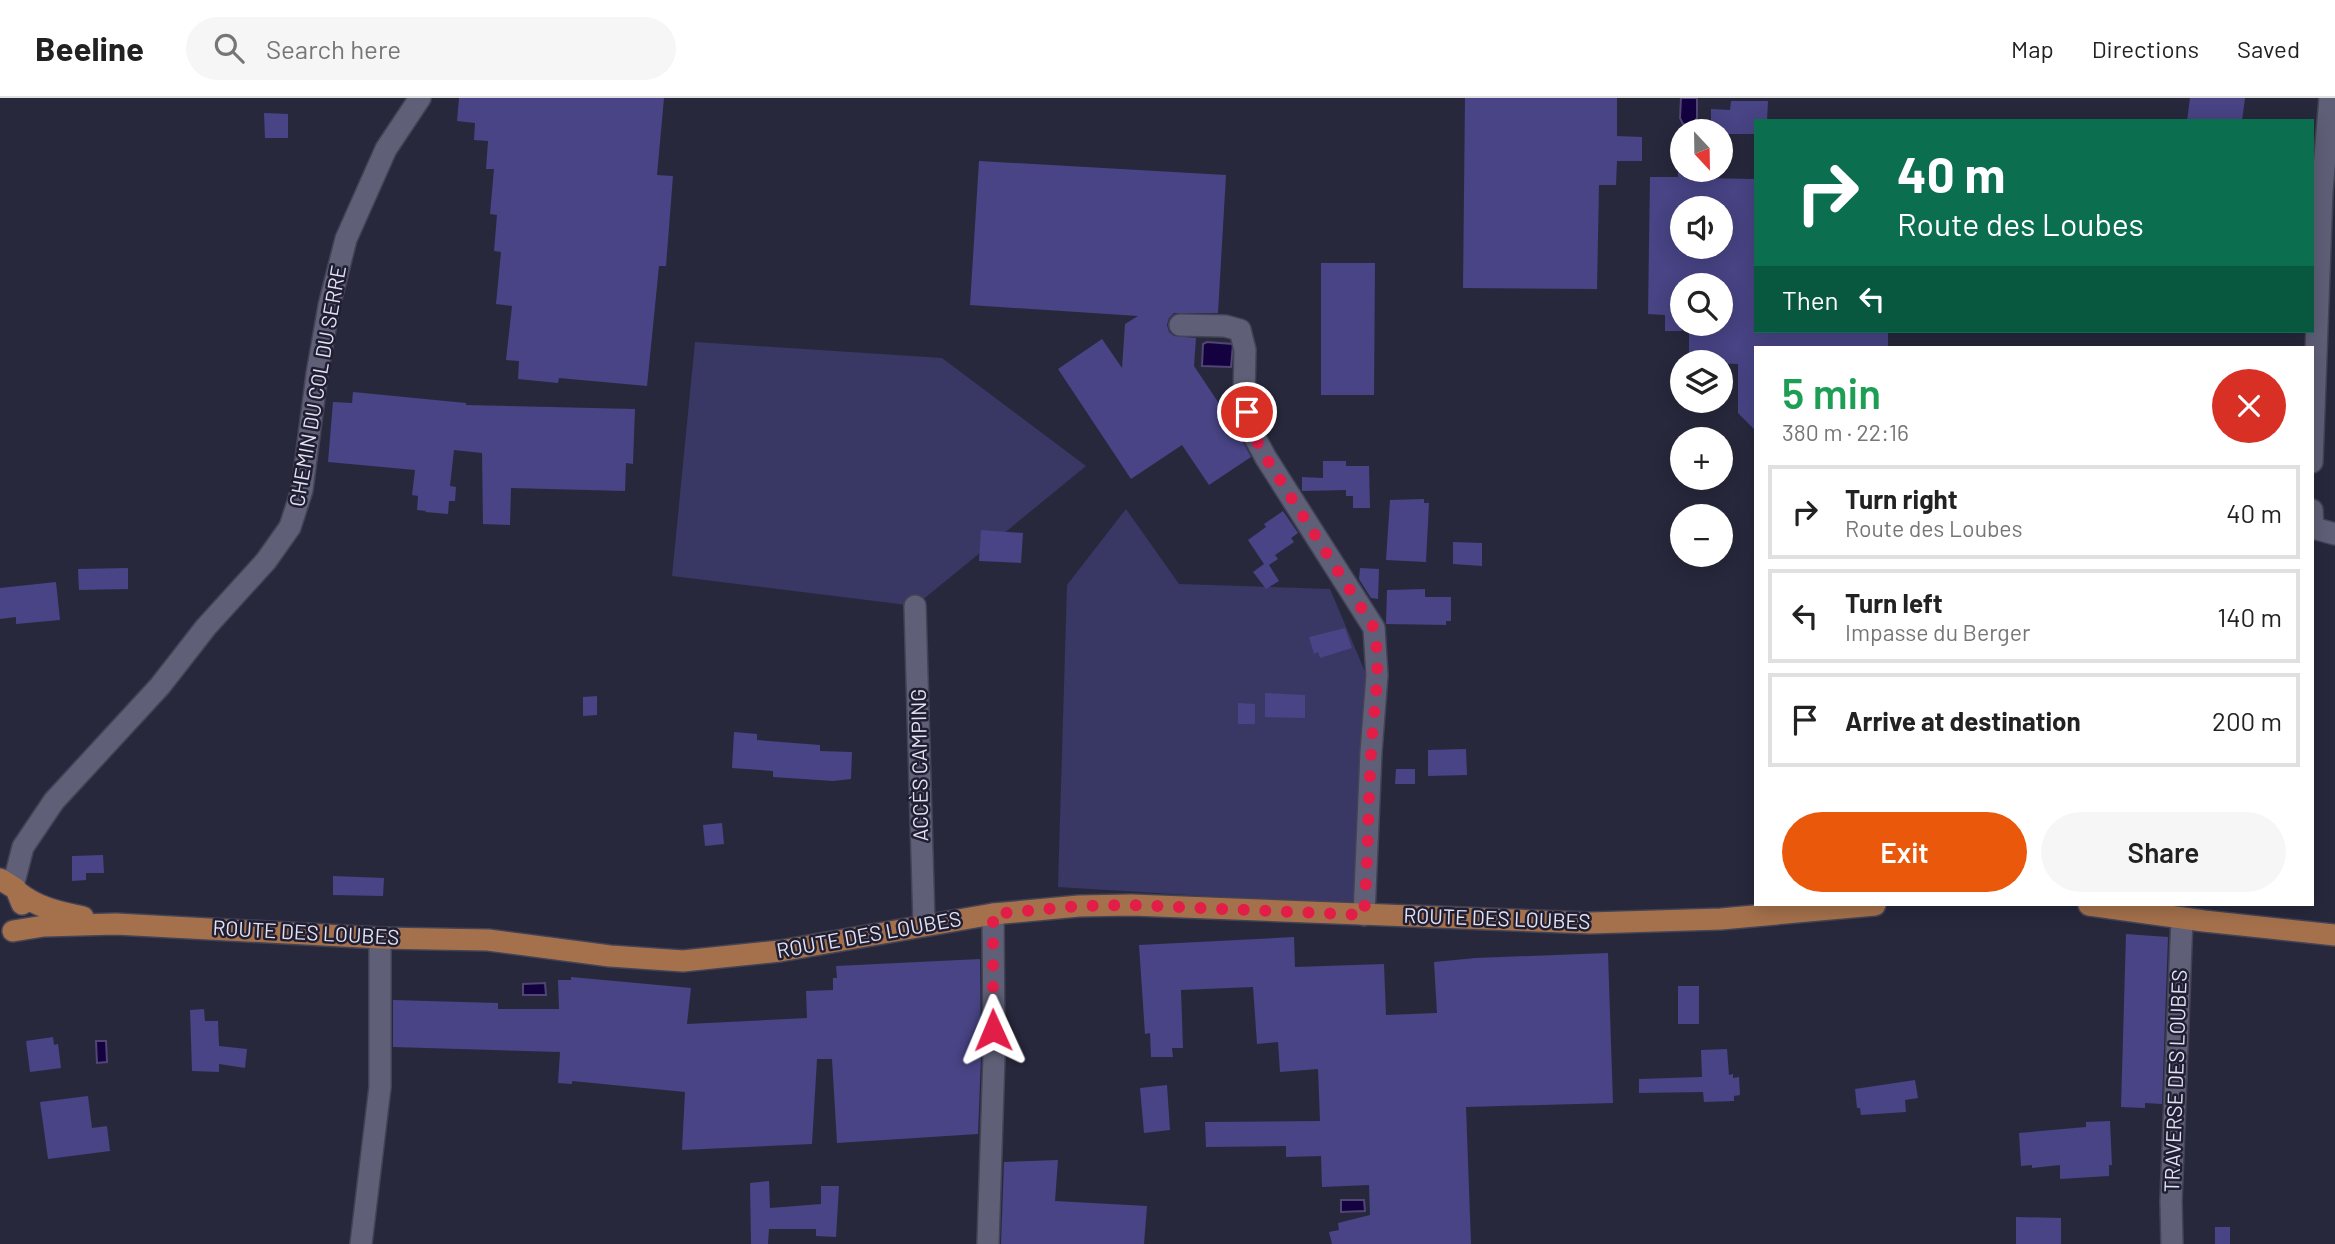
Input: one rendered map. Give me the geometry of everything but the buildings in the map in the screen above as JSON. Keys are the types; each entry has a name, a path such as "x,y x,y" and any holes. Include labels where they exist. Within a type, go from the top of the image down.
{"main road":[{"name":"ROUTE DES LOUBES","path":"8,881 29,901 48,910 116,924"},
{"path":"6,934 19,922 22,912 8,881"},
{"name":"ROUTE DES LOUBES","path":"6,934 44,926 116,924 488,940 610,956 683,961 780,951 993,914 1079,906 1132,905 1590,923 1721,919 1864,906"},
{"path":"2097,906 2335,935"}],"street":[{"name":"CHEMIN DU COL DU SERRE","path":"8,881 23,847 54,801 133,718 206,628 266,561 290,527 302,490 317,374 346,239 386,149 420,98"},
{"path":"2314,408 2322,191 2330,98"},
{"path":"1180,325 1225,326 1240,330 1245,350 1244,398 1249,427 1374,628 1377,675 1364,915"},
{"path":"2314,528 2335,534"},
{"name":"ACCÈS CAMPING","path":"915,606 924,924"},
{"path":"988,1244 994,1056 993,914"},
{"name":"TRAVERSE DES LOUBES","path":"2172,1244 2171,1201 2182,918"},
{"path":"361,1244 380,1087 380,937"}],"shaded area":[{"path":"1681,98 1697,98 1696,119 1680,118"},
{"path":"695,342 942,358 1086,466 915,606 672,576"},
{"path":"1203,344 1233,344 1231,367 1202,366"},
{"path":"1126,509 1179,584 1330,589 1366,674 1357,905 1058,887 1067,585"},
{"path":"545,983 546,995 523,995 523,984"},
{"path":"96,1041 106,1041 107,1062 97,1063"},
{"path":"1341,1200 1364,1200 1365,1211 1341,1212"}],"route":[{"path":"993,1030 993,914 1079,906 1132,905 1364,915 1377,675 1374,628 1266,458 1249,427 1247,412"}]}
